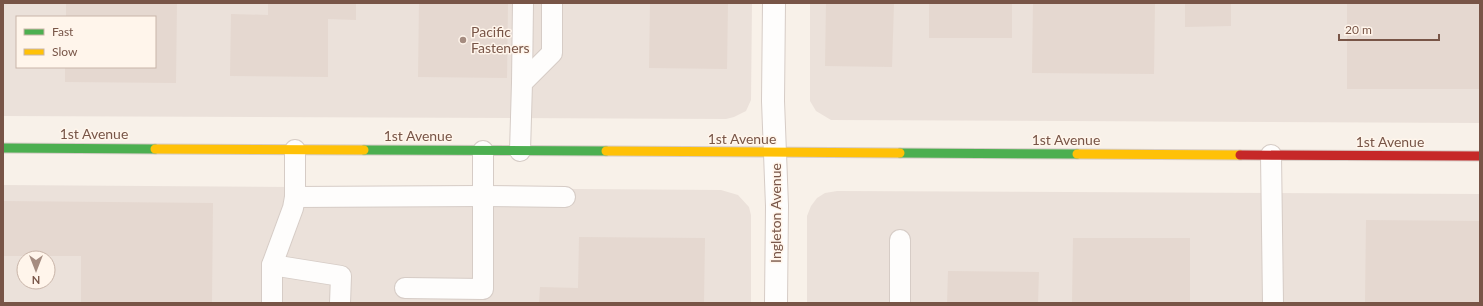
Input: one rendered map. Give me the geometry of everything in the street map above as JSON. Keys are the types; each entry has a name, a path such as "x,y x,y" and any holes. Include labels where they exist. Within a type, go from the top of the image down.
{"street":[{"name":"Ingleton Avenue","path":"774,3 773,101 777,206 776,303"},
{"name":"1st Avenue","path":"3,148 1480,156"}],"lane":[{"path":"520,151 523,3"},
{"path":"522,83 552,53 552,3"},
{"path":"272,303 272,265 293,208 295,197 295,150"},
{"path":"405,288 482,289 483,151"},
{"path":"1271,155 1273,303"},
{"path":"295,197 565,197"},
{"path":"900,240 900,303"},
{"path":"272,265 341,276 340,303"}],"shaded area":[{"path":"3,3 752,3 751,100 746,111 726,119 3,116"},
{"path":"810,3 1480,3 1480,123 831,120 816,111 810,101"},
{"path":"3,185 721,190 738,195 749,207 751,215 751,303 3,303"},
{"path":"837,191 1480,194 1480,303 807,303 807,216 811,206 817,198 825,193"}],"building":[{"path":"66,3 177,3 176,83 65,82 65,68 156,68 156,16 66,16"},
{"path":"268,3 356,3 356,20 328,19 328,77 230,76 231,14 268,15"},
{"name":"Pacific Fasteners","path":"419,3 508,3 507,78 418,77"},
{"path":"650,3 728,3 727,69 649,68"},
{"path":"826,3 894,3 892,67 825,66"},
{"path":"929,3 1012,3 1012,38 929,38"},
{"path":"1033,3 1155,3 1154,74 1032,73"},
{"path":"1185,3 1231,3 1231,26 1185,27"},
{"path":"1347,3 1480,3 1480,89 1347,89"},
{"path":"3,201 213,203 212,303 81,303 81,256 56,256 56,250 16,250 16,256 3,256"},
{"path":"1366,220 1480,221 1480,303 1365,303"},
{"path":"579,237 705,238 704,303 539,303 540,287 578,288"},
{"path":"1073,238 1190,238 1190,303 1072,303"},
{"path":"948,271 1039,272 1038,303 947,303"}],"traffic: fast":[{"path":"3,148 155,149"},
{"path":"364,150 606,151"},
{"path":"900,153 1077,154"}],"traffic: slow":[{"path":"155,149 364,150"},
{"path":"606,151 900,153"},
{"path":"1077,154 1240,155"}],"traffic: jam":[{"path":"1240,155 1480,156"}],"place":[{"name":"Pacific Fasteners","path":"463,40"}]}
